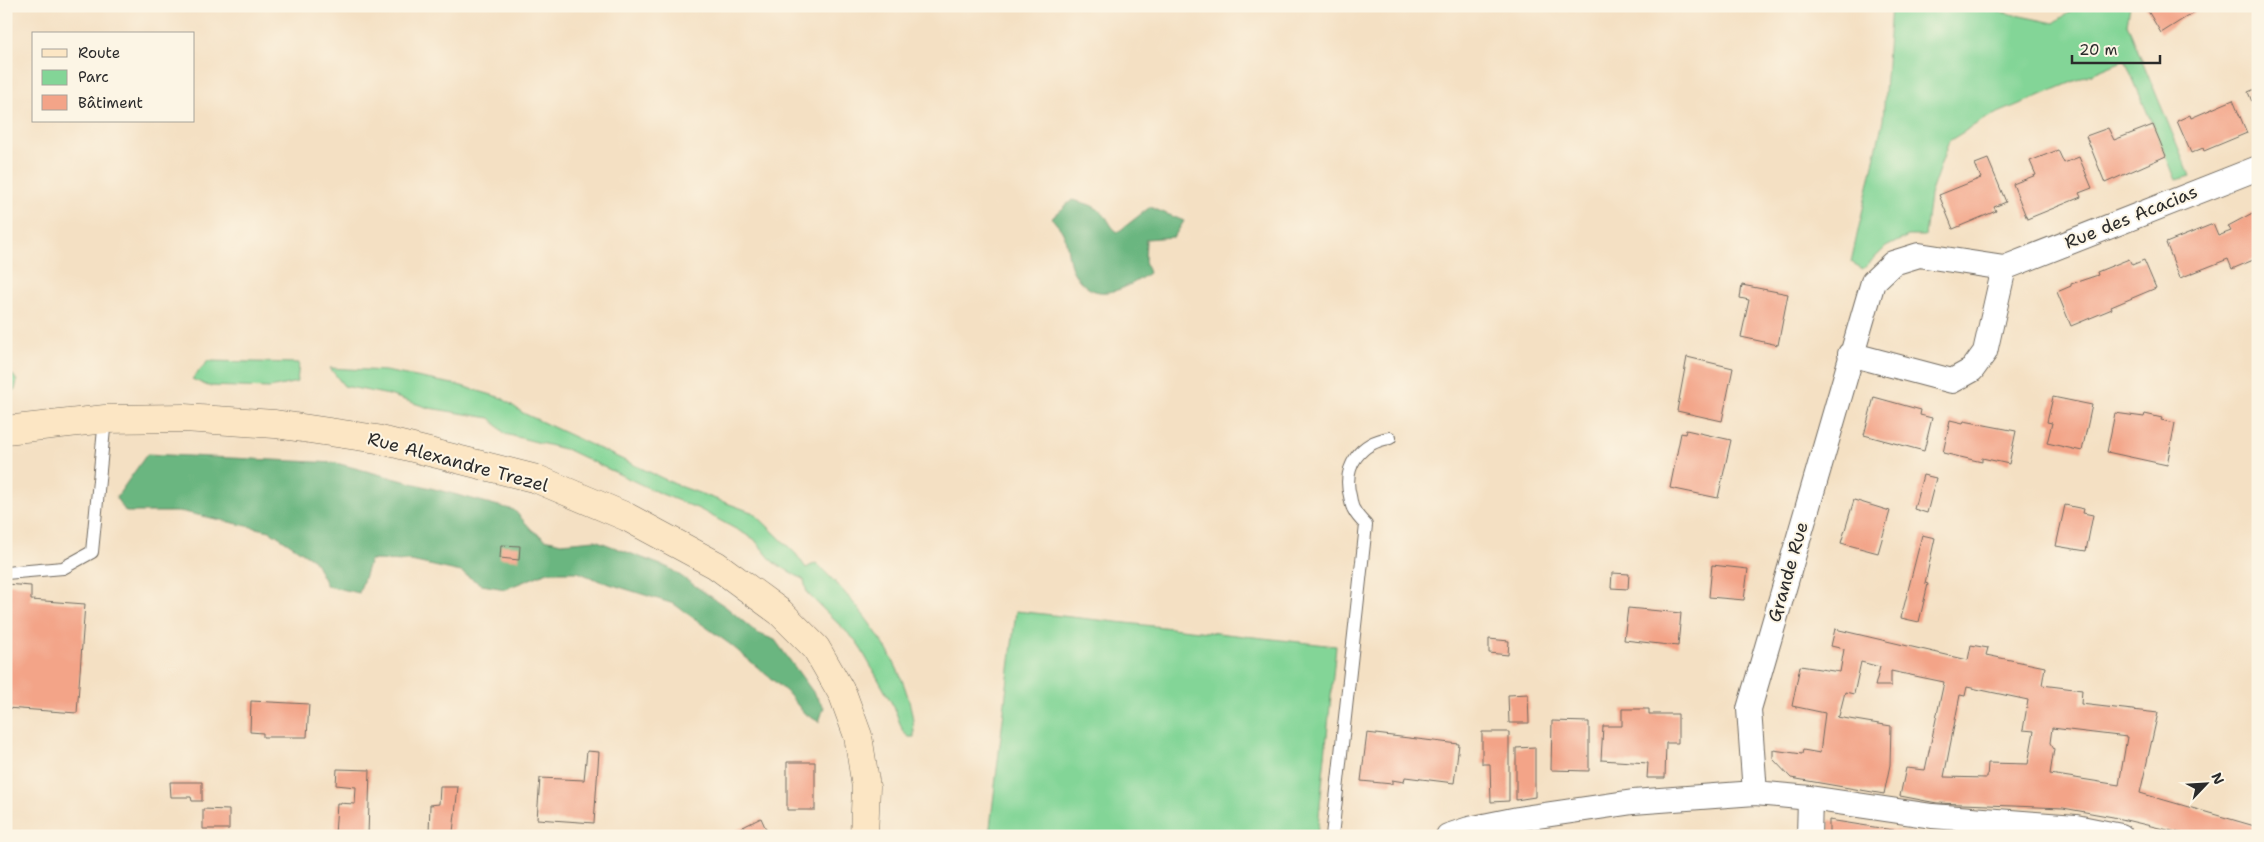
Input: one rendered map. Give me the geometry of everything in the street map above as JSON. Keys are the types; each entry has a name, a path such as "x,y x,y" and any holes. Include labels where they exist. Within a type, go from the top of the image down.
{"street":[{"name":"Rue des Acacias","path":"2004,268 2258,168"},
{"name":"Grande Rue","path":"1755,793 1749,709 1850,354 1873,282 1893,263 1919,255 2004,268"},
{"path":"1850,354 1952,381 1972,370 1984,352 2004,268"},
{"name":"Rue Alexandre Trezel","path":"6,430 105,419 184,418 276,424 377,439 537,479 627,517 716,565 780,612 816,648 843,695 858,736 866,786 864,836"},
{"path":"1448,836 1469,829 1518,819 1634,802 1755,793 1810,798 1932,816 2076,827 2121,836"},
{"path":"1809,836 1810,798"}],"lane":[{"path":"6,573 63,568 92,552 105,419"},
{"path":"1332,836 1366,525 1354,510 1348,489 1348,472 1355,456 1370,444 1390,438"}],"green space":[{"path":"1891,6 1972,6 2054,23 2078,6 2130,6 2127,24 2190,176 2176,180 2125,60 1986,118 1949,141 1930,195 1925,236 1908,236 1886,247 1863,269 1851,262 1883,120"},
{"path":"1072,200 1086,203 1098,209 1118,232 1150,207 1184,221 1174,237 1146,239 1145,261 1149,273 1119,289 1099,292 1090,289 1081,282 1073,271 1065,238 1061,229 1052,218"},
{"path":"208,361 299,363 297,382 270,388 208,386 192,379"},
{"path":"330,368 385,371 458,385 502,398 523,413 677,485 754,513 796,554 806,568 816,563 833,580 882,641 895,664 905,688 912,712 914,737 909,737 903,732 894,707 857,642 807,593 804,580 773,562 754,539 699,509 657,492 568,450 505,434 490,418 429,408 389,395 344,386"},
{"path":"13,375 17,381 15,390 6,392 6,377"},
{"path":"147,454 336,463 514,510 532,530 545,539 561,543 595,540 669,568 726,607 757,633 775,640 824,707 819,722 804,713 787,692 731,645 674,604 600,581 578,572 548,572 505,589 482,585 461,572 411,561 370,560 359,593 327,586 314,560 270,531 184,512 126,512 116,498"},
{"path":"1016,611 1336,646 1317,836 989,836"}],"building":[{"path":"2145,6 2204,6 2161,33"},
{"path":"2255,89 2258,102 2253,104 2248,92"},
{"path":"2233,100 2247,133 2204,151 2203,148 2191,153 2177,121 2190,115 2191,118"},
{"path":"2153,125 2166,156 2105,183 2086,136 2108,128 2114,140"},
{"path":"2058,150 2064,163 2079,157 2092,188 2079,193 2081,197 2027,219 2013,184 2036,175 2030,161"},
{"path":"1988,159 2006,202 1994,207 1996,211 1953,229 1939,195 1981,178 1975,164"},
{"path":"2258,210 2258,258 2232,269 2228,259 2180,278 2166,243 2213,224 2218,236 2231,231 2228,226"},
{"path":"2129,259 2132,265 2144,260 2156,288 2071,326 2057,292 2071,286 2071,284 2098,275 2097,272"},
{"path":"1742,285 1788,294 1778,345 1741,337 1749,300 1740,298"},
{"path":"1687,357 1733,368 1722,421 1677,411"},
{"path":"1874,397 1921,410 1920,415 1932,418 1924,451 1864,435"},
{"path":"2053,397 2092,405 2082,451 2047,443 2052,423 2047,422"},
{"path":"2115,413 2144,417 2145,414 2175,423 2167,465 2107,452"},
{"path":"1950,420 2016,431 2009,464 1982,458 1982,462 1943,453"},
{"path":"1686,430 1731,440 1718,498 1670,488 1681,433 1685,434"},
{"path":"1923,475 1936,478 1927,513 1914,509"},
{"path":"1854,500 1890,511 1878,553 1841,543"},
{"path":"2065,505 2084,509 2083,513 2093,515 2086,551 2056,546"},
{"path":"1922,535 1935,538 1925,583 1928,584 1919,622 1901,618"},
{"path":"501,545 520,546 519,560 500,558"},
{"path":"1712,565 1748,569 1744,600 1709,597"},
{"path":"1612,573 1629,574 1628,589 1611,588"},
{"path":"6,584 31,586 31,600 85,604 77,713 6,708"},
{"path":"1628,608 1681,613 1678,646 1624,640"},
{"path":"1835,629 1968,660 1971,645 1988,648 1986,655 2045,667 2042,685 2082,690 2081,704 2158,713 2140,793 2258,827 2258,836 2193,836 2113,817 2063,808 1937,803 1900,796 1906,768 1925,770 1944,682 1891,671 1891,686 1875,686 1880,667 1861,662 1854,694 1845,692 1839,716 1837,717 1891,726 1890,765 1884,794 1791,778 1773,759 1773,750 1802,754 1803,750 1820,753 1825,713 1792,706 1800,666 1840,672 1844,649 1831,646","holes":["1967,687 2028,700 2023,730 2034,731 2028,764 1988,763 1987,778 1944,777 1960,695 1965,696","2052,728 2127,737 2119,785 2050,774 2054,749 2050,743"]},
{"path":"1489,639 1509,641 1508,655 1489,653"},
{"path":"1528,694 1529,723 1509,723 1508,695"},
{"path":"251,701 309,704 307,737 263,737 263,733 250,732"},
{"path":"1622,709 1649,709 1649,714 1678,714 1678,743 1666,743 1665,778 1647,778 1648,763 1601,760 1603,726 1622,726"},
{"path":"1552,721 1589,722 1589,771 1551,770"},
{"path":"1482,732 1509,732 1509,801 1491,802 1490,764 1482,764"},
{"path":"1367,733 1459,744 1454,783 1405,777 1404,782 1392,780 1392,784 1361,781"},
{"path":"1535,747 1535,797 1516,800 1516,748"},
{"path":"587,751 599,752 594,823 537,819 540,778 584,780"},
{"path":"787,762 815,762 815,810 787,810"},
{"path":"337,769 370,770 368,836 335,836 337,803 355,804 356,787 336,785"},
{"path":"170,782 202,782 202,801 192,801 191,797 171,797"},
{"path":"440,787 458,787 453,832 429,832 430,805 439,804"},
{"path":"203,809 229,810 229,829 203,829"},
{"path":"761,818 769,836 723,836 745,826"},
{"path":"1829,820 1925,835 1925,836 1829,836"}]}
